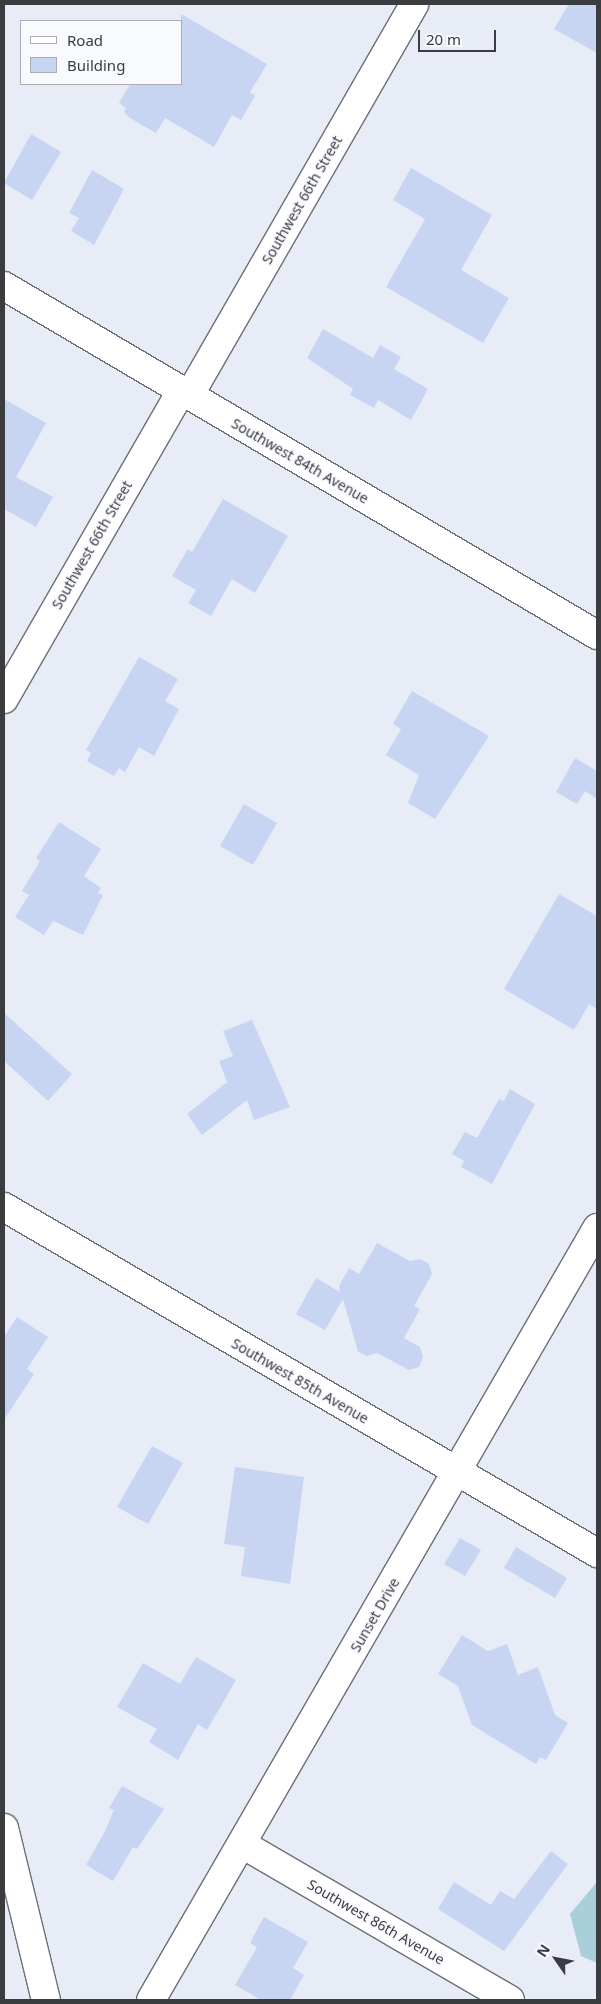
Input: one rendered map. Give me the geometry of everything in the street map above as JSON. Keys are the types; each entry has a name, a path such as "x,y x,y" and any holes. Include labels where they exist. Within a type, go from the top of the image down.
{"street":[{"name":"Southwest 66th Street","path":"4,699 414,4"},
{"name":"Southwest 84th Avenue","path":"4,286 597,635"},
{"name":"Southwest 85th Avenue","path":"4,1207 597,1553"},
{"name":"Sunset Drive","path":"151,2000 597,1228"},
{"path":"4,1828 46,2000"},
{"name":"Southwest 86th Avenue","path":"242,1844 510,2000"}],"water":[{"path":"597,1882 597,1963 581,1956 570,1914"}],"building":[{"path":"569,4 597,4 597,53 554,29"},
{"path":"181,14 267,64 250,92 255,96 241,120 232,115 214,147 165,118 156,133 130,118 124,112 126,108 119,103 129,85 182,85"},
{"path":"31,134 61,152 32,200 4,183"},
{"path":"411,168 492,215 461,270 509,298 483,343 386,287 425,219 393,200"},
{"path":"92,170 124,189 94,245 71,231 79,218 69,213"},
{"path":"323,329 373,358 380,345 401,357 394,369 428,389 411,420 378,400 374,408 350,395 353,389 307,358"},
{"path":"4,399 46,423 16,477 53,497 36,527 4,509"},
{"path":"223,499 288,536 255,593 232,579 211,616 188,603 196,590 172,576 188,549 192,552"},
{"path":"139,657 178,679 165,701 179,709 154,756 139,747 125,772 119,768 114,776 87,761 91,753 86,750"},
{"path":"412,691 489,736 435,819 408,803 419,775 386,755 401,729 393,724"},
{"path":"575,758 597,771 597,799 585,791 577,804 556,792"},
{"path":"244,804 277,823 253,865 220,846"},
{"path":"59,822 101,849 84,876 101,888 98,893 103,895 83,935 53,921 44,935 15,917 29,895 22,891 40,861 36,858"},
{"path":"559,894 597,916 597,1009 589,1004 574,1030 504,989"},
{"path":"4,1013 72,1074 48,1101 4,1061"},
{"path":"252,1020 290,1107 254,1120 247,1100 202,1135 187,1114 227,1082 219,1061 233,1056 223,1031"},
{"path":"510,1089 535,1104 492,1184 461,1167 464,1161 452,1154 465,1132 477,1138 499,1099 504,1101"},
{"path":"377,1243 410,1261 420,1259 429,1264 432,1274 414,1306 420,1309 404,1338 420,1347 423,1357 419,1367 409,1370 377,1353 367,1356 358,1352 343,1299 325,1330 296,1314 316,1278 340,1292 339,1286 349,1268 359,1274"},
{"path":"17,1317 48,1337 27,1369 34,1374 4,1420 4,1337"},
{"path":"152,1446 183,1463 148,1524 117,1507"},
{"path":"235,1467 304,1477 290,1584 241,1576 245,1547 224,1544"},
{"path":"460,1538 481,1550 465,1576 444,1564"},
{"path":"516,1547 567,1578 555,1598 504,1568"},
{"path":"462,1635 488,1651 507,1644 518,1675 538,1667 555,1715 568,1723 546,1760 540,1757 536,1764 472,1725 458,1686 438,1674"},
{"path":"196,1657 236,1680 207,1730 198,1724 178,1760 149,1742 157,1729 117,1707 143,1663 180,1684"},
{"path":"122,1786 164,1809 137,1849 133,1847 113,1881 86,1865 105,1831 114,1810 109,1808"},
{"path":"551,1851 568,1864 504,1951 438,1909 454,1882 491,1905 500,1891 514,1899"},
{"path":"264,1917 308,1942 293,1968 304,1975 290,2000 261,2000 235,1985 257,1947 250,1943"}]}
